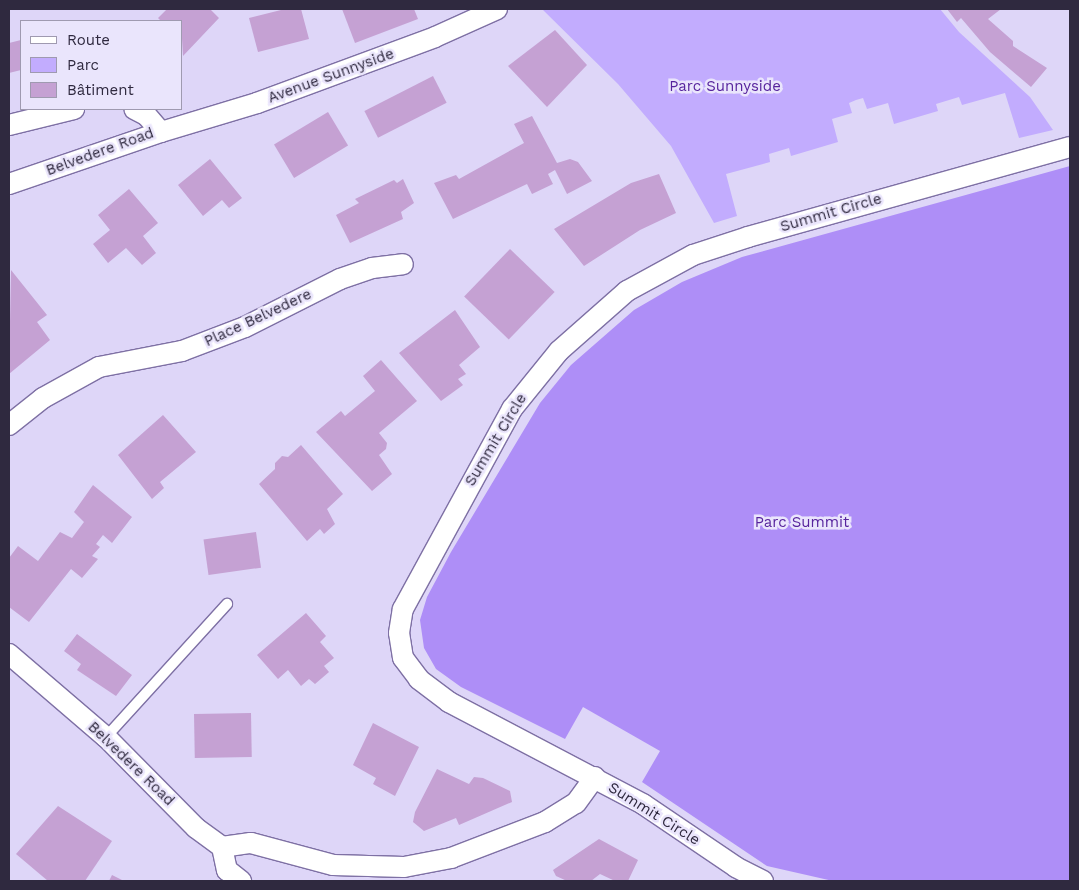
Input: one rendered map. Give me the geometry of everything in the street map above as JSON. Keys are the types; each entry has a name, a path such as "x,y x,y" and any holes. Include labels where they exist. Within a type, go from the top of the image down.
{"street":[{"name":"Avenue Sunnyside","path":"161,132 267,100 434,37 498,9"},
{"path":"9,125 70,110"},
{"name":"Belvedere Road","path":"9,184 161,132 146,115 136,110"},
{"name":"Summit Circle","path":"763,881 595,777 450,702 419,679 403,658 399,633 403,609 415,583 502,426 534,380 559,351 627,291 693,255 867,202 1070,147"},
{"name":"Place Belvedere","path":"9,425 43,398 100,367 182,351 245,327 340,279 372,268 403,264"},
{"name":"Belvedere Road","path":"9,654 106,737 196,828 222,847"},
{"path":"241,881 227,870 222,847 251,844 333,864 404,867 451,858 546,822 576,803 595,777"}],"lane":[{"path":"106,737 227,604"}],"green space":[{"name":"Parc Sunnyside","path":"542,9 940,9 959,32 1030,97 1053,130 1019,138 1005,93 962,105 959,97 936,104 938,111 894,124 888,103 867,109 863,98 849,103 852,113 832,119 838,142 791,156 789,148 769,154 770,162 726,174 737,216 714,223 671,146 618,84"},
{"name":"Parc Summit","path":"1070,166 1070,881 833,881 767,866 642,782 660,751 583,707 565,739 461,687 436,669 424,648 420,620 427,597 451,552 540,403 571,365 634,310 682,282 742,257"}],"building":[{"path":"167,9 210,9 219,18 183,56 182,20 160,20 158,18"},
{"path":"285,9 301,9 309,39 258,52 249,18"},
{"path":"342,9 414,9 418,19 355,43"},
{"path":"947,9 1001,9 988,19 1013,41 1013,46 1047,68 1031,87 990,52 961,18 957,22"},
{"path":"555,30 587,65 547,107 508,66"},
{"path":"20,40 20,70 9,73 9,43"},
{"path":"433,76 447,103 378,138 364,111"},
{"path":"328,112 348,145 294,178 274,144"},
{"path":"532,116 557,163 570,159 578,162 592,181 567,194 555,170 548,174 553,184 532,194 527,184 453,219 434,183 456,175 459,179 524,143 514,124"},
{"path":"210,159 242,198 229,208 222,200 203,216 178,185"},
{"path":"659,174 676,213 640,230 584,266 554,229 631,183"},
{"path":"403,179 414,203 401,212 403,219 350,243 336,215 359,203 355,199 394,180 397,183"},
{"path":"129,189 158,223 143,236 156,253 142,265 126,248 108,263 93,244 110,230 98,215"},
{"path":"510,249 555,292 509,340 464,296"},
{"path":"11,270 47,315 37,322 50,340 9,374"},
{"path":"455,310 480,347 459,365 466,374 458,379 463,385 441,401 399,353"},
{"path":"381,360 417,401 379,433 387,443 386,449 379,455 392,474 372,491 316,432 341,411 345,416 375,391 363,376"},
{"path":"163,415 196,452 160,482 164,488 152,499 118,455"},
{"path":"301,445 343,494 327,509 335,524 324,534 320,529 307,541 259,484 275,469 275,463 282,456 288,457"},
{"path":"93,485 132,517 112,543 103,535 96,544 100,547 92,556 98,559 82,578 71,569 29,622 9,607 9,558 18,546 38,561 60,532 72,538 84,522 74,512"},
{"path":"256,532 261,568 209,575 204,539"},
{"path":"306,613 326,636 320,642 334,658 324,666 329,672 315,684 309,679 301,686 288,670 278,679 257,655"},
{"path":"77,634 132,675 116,696 77,670 81,664 64,651"},
{"path":"251,713 252,757 195,758 194,714"},
{"path":"373,723 419,747 395,796 373,784 376,778 353,765"},
{"path":"437,769 469,784 474,777 483,778 510,791 512,802 459,825 456,818 424,831 413,822 415,812"},
{"path":"58,806 112,841 85,881 48,881 16,854"},
{"path":"599,839 638,860 628,881 615,881 600,874 591,881 567,881 556,876 553,870"},
{"path":"112,875 124,881 109,881"}]}
